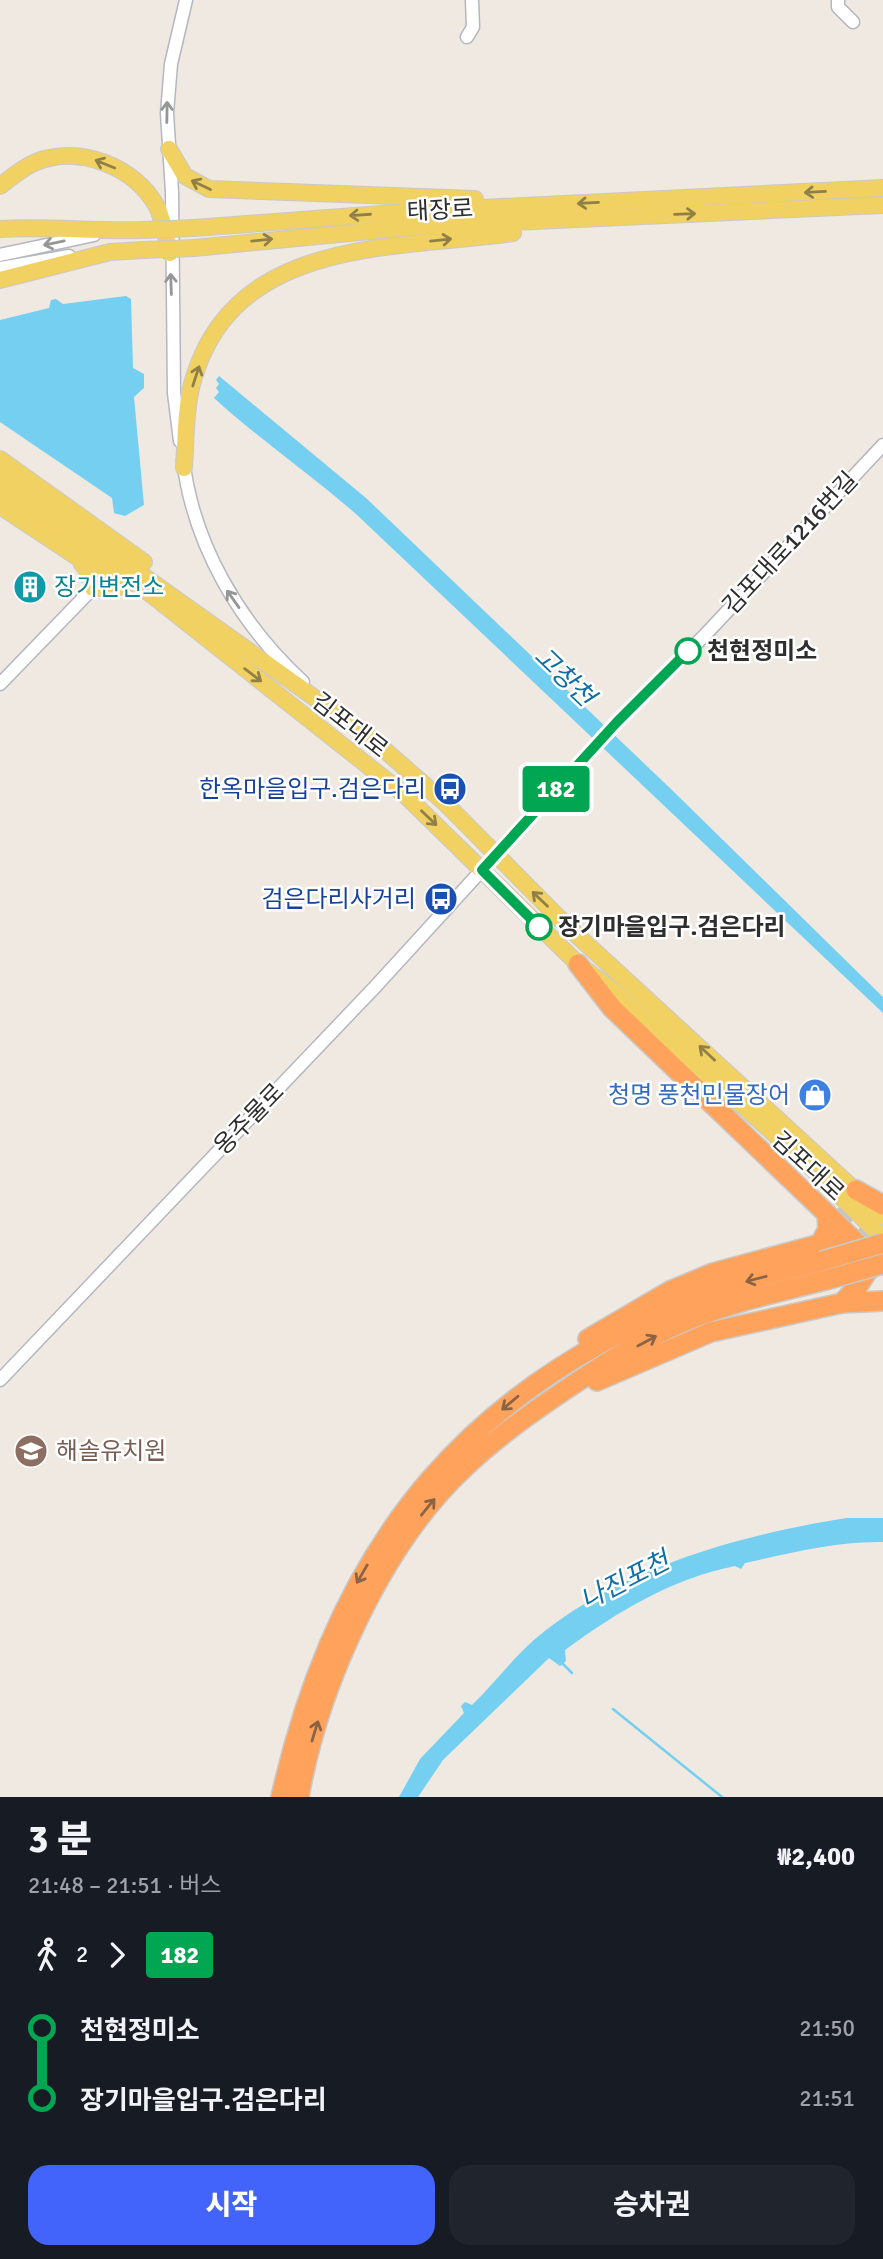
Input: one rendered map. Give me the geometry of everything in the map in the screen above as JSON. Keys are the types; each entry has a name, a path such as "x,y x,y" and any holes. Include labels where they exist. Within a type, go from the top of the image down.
{"highway":[{"path":"578,964 612,1008 831,1212 882,1252"},
{"path":"856,1191 883,1205"},
{"path":"822,1262 831,1212"},
{"path":"299,1797 324,1703 371,1594 392,1557 427,1508 461,1470 536,1410 602,1365 681,1323 822,1262 840,1247 857,1261 858,1286"},
{"path":"281,1797 293,1744 342,1612 372,1556 442,1464 536,1382 676,1307 726,1287 822,1262 882,1252"},
{"path":"842,1303 882,1252"},
{"path":"536,1410 701,1335 842,1303 883,1301"}],"main road":[{"path":"169,149 185,176 195,184 230,193 431,197 561,204"},
{"path":"0,186 35,162 56,157 77,156 109,164 126,173 150,197 158,209 170,253"},
{"name":"태장로","path":"108,232 421,211 883,188"},
{"name":"태장로","path":"110,253 194,248 423,226 883,205"},
{"path":"184,468 188,407 194,376 205,351 244,300 271,278 329,257 376,248 509,233 589,220"},
{"path":"0,229 47,226 108,232"},
{"path":"0,280 110,253"},
{"path":"0,460 289,669"},
{"name":"김포대로","path":"0,474 271,668 327,704 444,803 567,926 883,1216"},
{"name":"김포대로","path":"0,490 148,592 405,795 578,964 612,990 795,1152 882,1252"},
{"name":"김포대로","path":"0,506 79,561 226,654"},
{"path":"79,561 89,573 93,588 123,587"}],"street":[{"path":"186,0 169,76 167,113 174,393 184,468 194,508 219,580 289,669 327,704"},
{"path":"467,37 473,27 472,0"},
{"path":"838,0 838,7 853,22"},
{"name":"태장로","path":"0,256 108,232"},
{"name":"태장로","path":"0,268 59,257 110,253"},
{"name":"김포대로1216번길","path":"496,856 617,722 705,635 883,445"},
{"path":"2,678 93,588"},
{"name":"옹주물로","path":"0,1380 375,987 496,856"}],"water":[{"path":"126,296 131,299 133,368 144,374 144,388 134,397 144,505 125,516 114,513 112,498 0,422 0,320 49,308 51,300 56,299 63,304"},
{"path":"219,376 366,498 673,791 883,997 883,1013 356,514 214,398 219,392 216,380"},
{"path":"847,1518 883,1518 883,1542 831,1546 745,1563 741,1569 735,1566 689,1579 625,1610 565,1650 566,1661 560,1666 549,1658 443,1760 418,1797 399,1797 420,1759 464,1713 461,1706 465,1702 472,1705 535,1639 568,1614 642,1574 682,1558 765,1534"}],"waterway":[{"path":"562,1663 572,1673"},
{"path":"613,1709 722,1797"}],"tunnel":[{"path":"836,1211 883,1243"}],"bus line":[{"name":"182","path":"539,927 482,870 617,722 688,651"}],"place":[{"name":"장기변전소","path":"30,587"},
{"name":"천현정미소","path":"688,651"},
{"name":"한옥마을입구.검은다리","path":"450,789"},
{"name":"검은다리사거리","path":"441,899"},
{"name":"장기마을입구.검은다리","path":"539,927"},
{"name":"청명 풍천민물장어","path":"815,1095"},
{"name":"해솔유치원","path":"31,1451"}],"water label":[{"name":"고창천","path":"564,677"},
{"name":"나진포천","path":"625,1581"}]}
